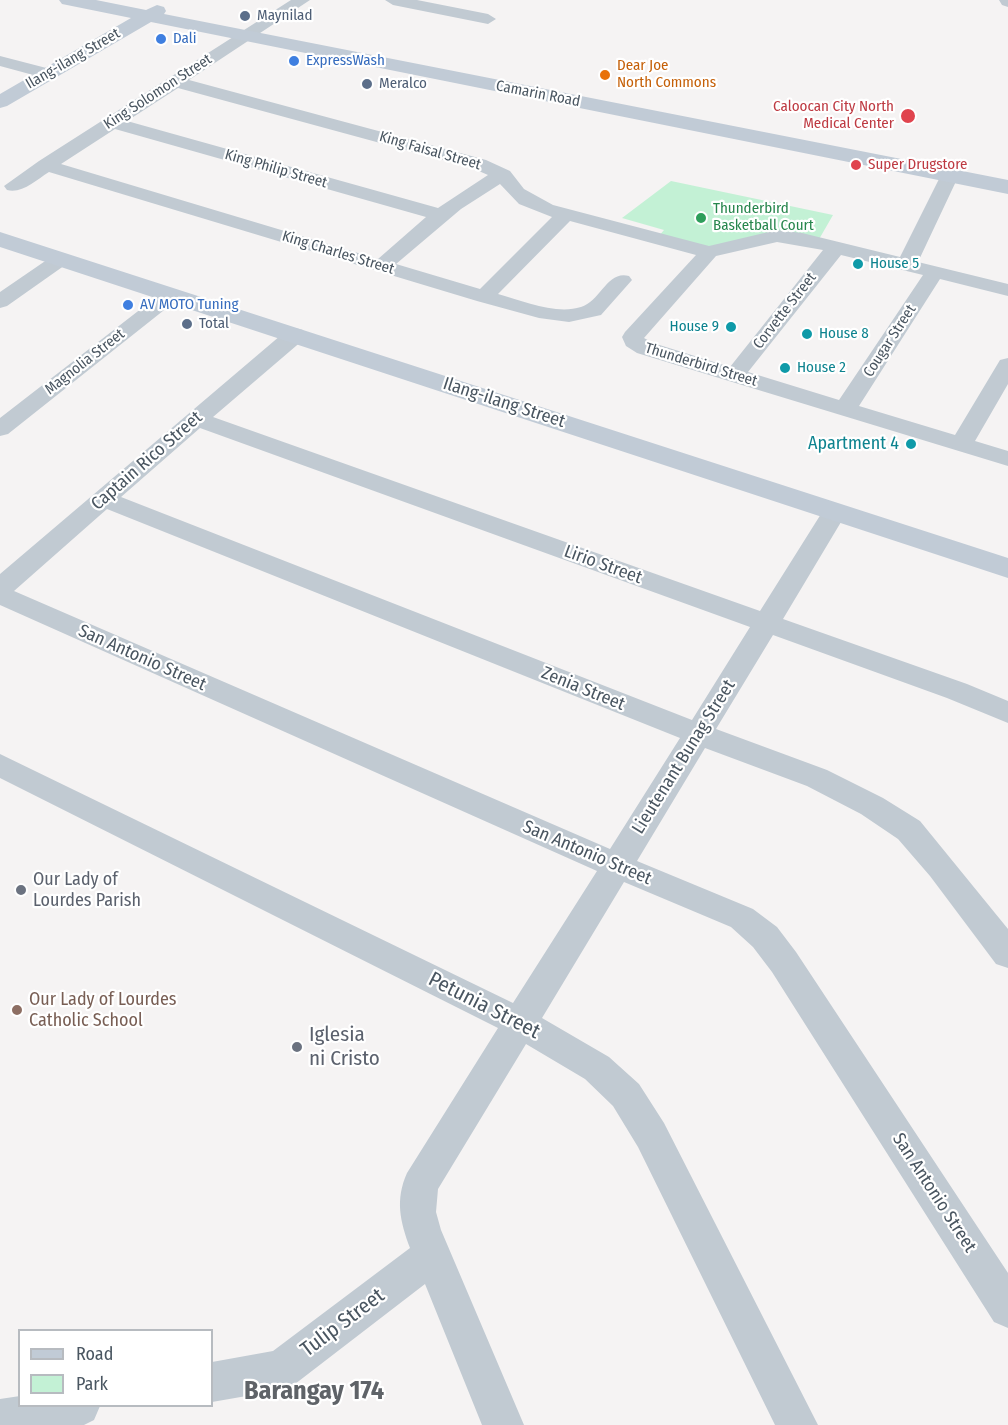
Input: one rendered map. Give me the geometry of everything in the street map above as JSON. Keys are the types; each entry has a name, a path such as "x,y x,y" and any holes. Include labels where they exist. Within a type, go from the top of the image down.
{"main road":[{"name":"Camarin Road","path":"68,0 243,37 1008,187"},
{"name":"Ilang-ilang Street","path":"0,102 177,0"},
{"name":"Ilang-ilang Street","path":"0,239 1008,568"}],"street":[{"name":"King Solomon Street","path":"14,186 302,0"},
{"path":"393,0 426,3 488,19"},
{"path":"0,61 48,74"},
{"name":"King Faisal Street","path":"175,81 479,164 503,175 526,200 565,215 709,252"},
{"name":"King Philip Street","path":"112,122 440,215"},
{"name":"King Charles Street","path":"46,165 484,297 551,313 578,315 591,311 622,280"},
{"path":"382,266 440,215 475,190 503,175"},
{"path":"906,265 950,175"},
{"path":"484,297 565,215"},
{"path":"709,252 783,236 1008,290"},
{"name":"Corvette Street","path":"734,376 836,247"},
{"name":"Thunderbird Street","path":"709,252 636,332 634,341 645,348 1008,459"},
{"path":"0,302 61,259"},
{"name":"Cougar Street","path":"845,409 935,272"},
{"name":"Magnolia Street","path":"0,429 171,295"},
{"name":"Captain Rico Street","path":"0,588 295,335"},
{"path":"961,444 1008,365"},
{"name":"Lirio Street","path":"196,419 957,691 1008,713"},
{"name":"Zenia Street","path":"104,499 698,734 816,778 872,806 909,831 941,867 1008,954"},
{"name":"Lieutenant Bunag Street","path":"503,1425 432,1255 417,1212 420,1185 835,512"},
{"name":"San Antonio Street","path":"0,596 617,866 742,918 765,937 809,999 1008,1308"},
{"name":"Petunia Street","path":"6,776 520,1023 597,1068 626,1095 651,1135 797,1425"},
{"name":"Tulip Street","path":"213,1382 281,1370 432,1255"},
{"path":"0,1420 74,1407"}],"green space":[{"path":"671,181 833,215 818,241 782,233 709,249 658,237 664,230 622,218"}],"place":[{"name":"Maynilad","path":"245,16"},
{"name":"Dali","path":"161,39"},
{"name":"ExpressWash","path":"294,61"},
{"name":"Dear Joe North Commons","path":"605,75"},
{"name":"Meralco","path":"367,84"},
{"name":"Caloocan City North Medical Center","path":"908,116"},
{"name":"Super Drugstore","path":"856,165"},
{"name":"Thunderbird Basketball Court","path":"701,218"},
{"name":"House 5","path":"858,264"},
{"name":"AV MOTO Tuning","path":"128,305"},
{"name":"Total","path":"187,324"},
{"name":"House 9","path":"731,327"},
{"name":"House 8","path":"807,334"},
{"name":"House 2","path":"785,368"},
{"name":"Apartment 4","path":"911,444"},
{"name":"Our Lady of Lourdes Parish","path":"21,890"},
{"name":"Our Lady of Lourdes Catholic School","path":"17,1010"},
{"name":"Iglesia ni Cristo","path":"297,1047"}],"district":[{"name":"Barangay 174","path":"314,1392"}]}
